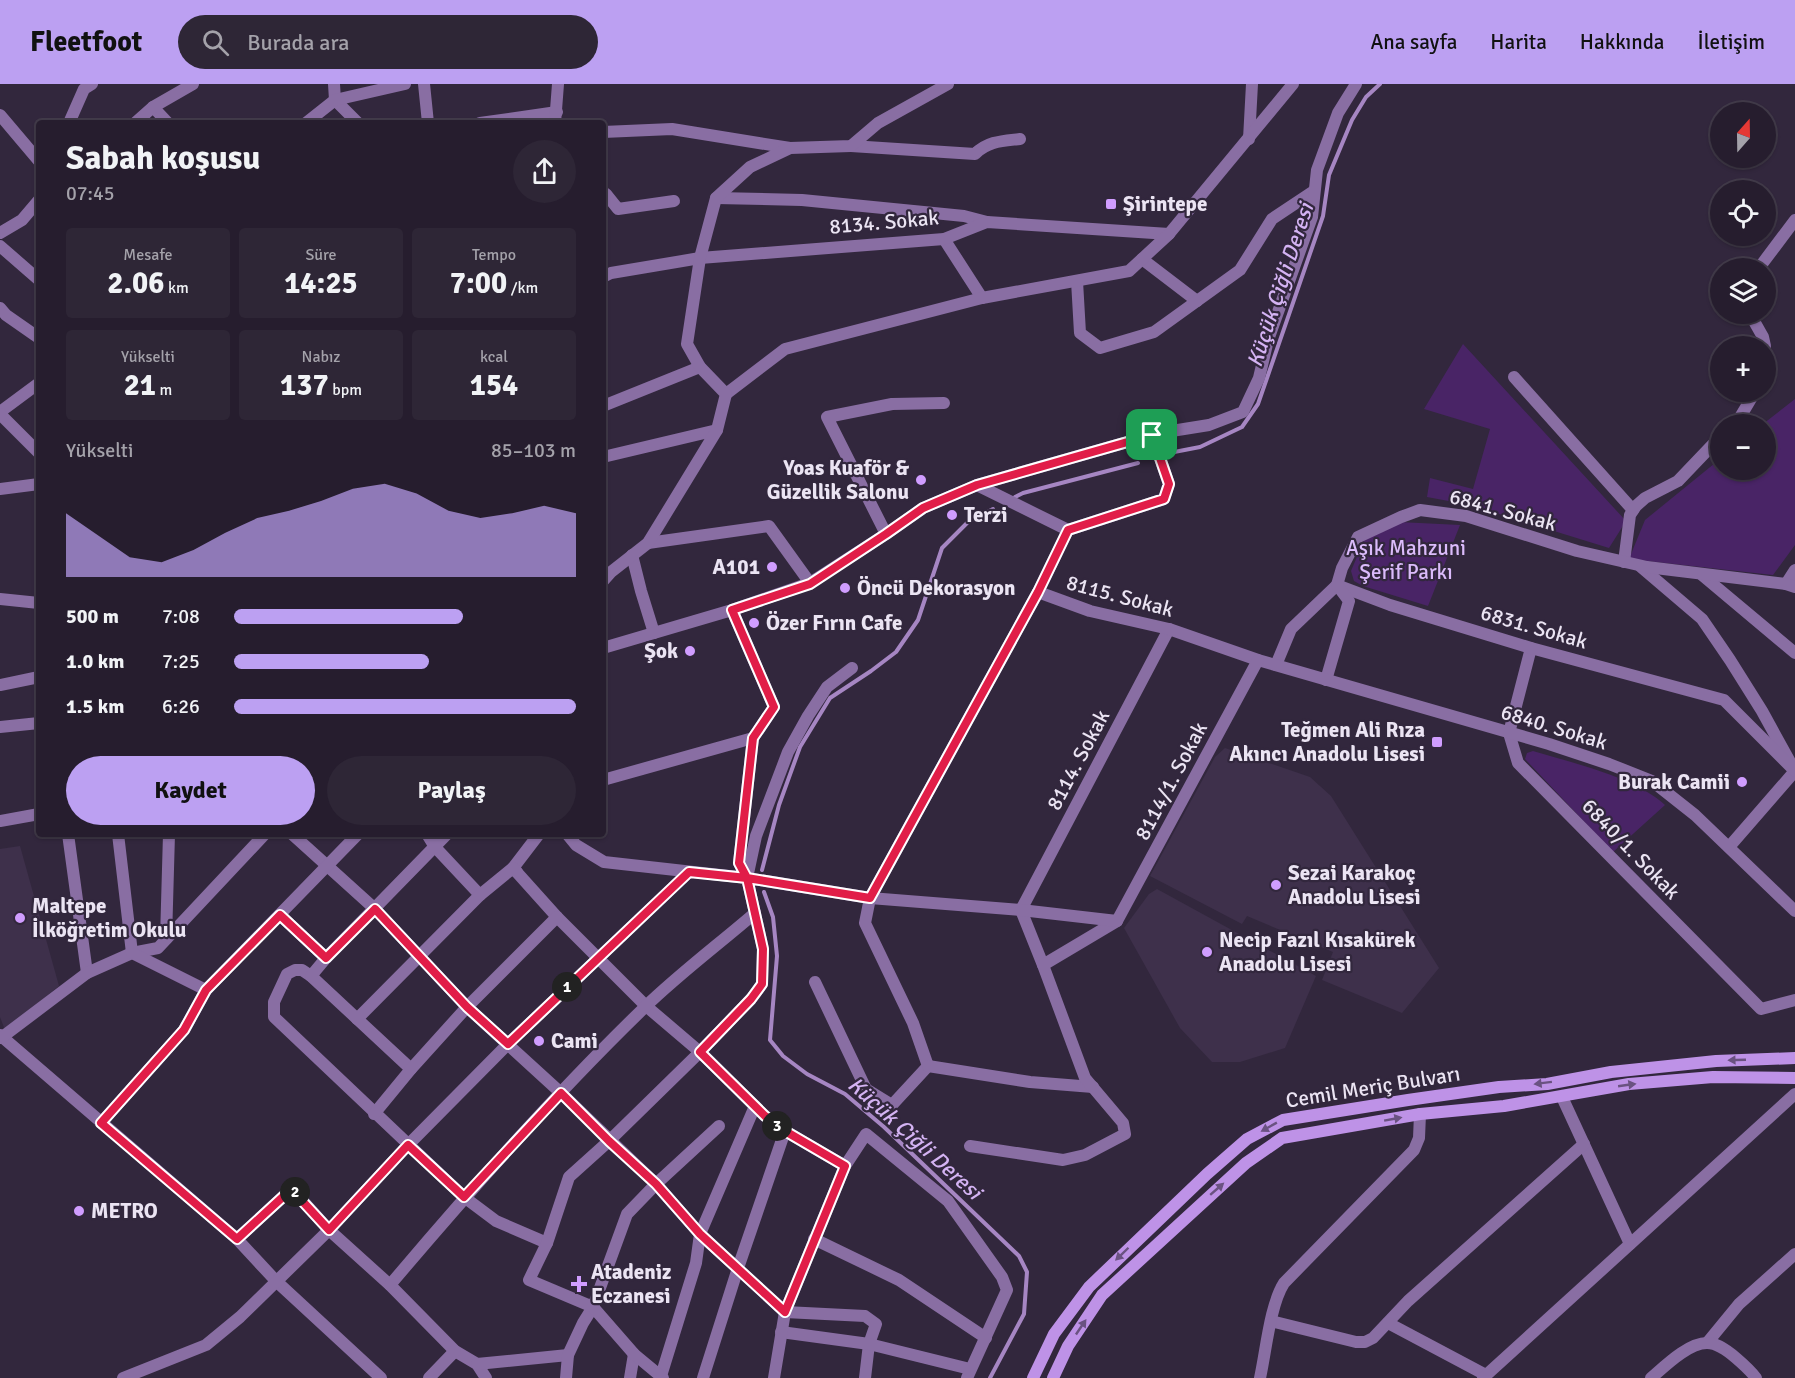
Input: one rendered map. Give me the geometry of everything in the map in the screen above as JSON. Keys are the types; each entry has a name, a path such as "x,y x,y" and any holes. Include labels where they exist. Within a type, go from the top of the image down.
{"main road":[{"name":"Cemil Meriç Bulvarı","path":"1033,1378 1054,1334 1089,1287 1247,1139 1283,1120 1407,1100 1547,1084 1611,1072 1716,1061 1795,1058"},
{"name":"Cemil Meriç Bulvarı","path":"1057,1377 1068,1346 1102,1296 1138,1260 1246,1163 1282,1138 1420,1114 1504,1106 1562,1097 1629,1084 1713,1077 1795,1078"}],"street":[{"path":"70,120 84,90 92,84"},
{"path":"138,120 153,107 193,84"},
{"path":"334,84 335,100 355,120"},
{"path":"310,120 335,100 405,84"},
{"path":"424,84 428,120"},
{"path":"526,120 556,118 558,84"},
{"path":"851,146 878,123 948,84"},
{"path":"1249,139 1252,84"},
{"path":"606,575 648,543 717,430 726,394 785,349 982,298 1129,271 1169,234 1293,84"},
{"path":"606,647 810,584 923,508 977,485 1152,435 1209,425 1243,412 1259,378 1268,340 1312,217 1317,170 1338,113 1356,84"},
{"path":"153,107 165,120"},
{"path":"0,115 36,157"},
{"path":"606,132 672,129 790,148 851,146 975,154 996,141 1020,140"},
{"path":"726,394 700,367 687,344 700,258 716,198 750,167 790,148"},
{"path":"1077,281 1080,333 1100,348 1154,332 1240,270 1272,219 1314,191"},
{"path":"606,194 618,208 674,201"},
{"path":"716,198 801,200 964,216 987,222"},
{"path":"0,234 22,220 36,204"},
{"path":"1766,258 1795,220"},
{"name":"8134. Sokak","path":"606,276 700,258 944,238 987,222 1169,234"},
{"path":"944,238 982,298"},
{"path":"0,246 36,277"},
{"path":"1142,259 1197,301"},
{"path":"0,308 6,315 36,336"},
{"path":"606,405 700,367"},
{"path":"1514,377 1633,510"},
{"path":"36,385 0,413 36,450"},
{"path":"886,534 827,417 892,404 944,403"},
{"path":"606,456 717,430"},
{"path":"977,485 1068,530 1164,499 1169,484 1152,435"},
{"path":"1624,562 1630,515 1633,510 1645,498 1678,481 1710,447"},
{"path":"0,489 36,484"},
{"name":"6841. Sokak","path":"1337,585 1342,568 1358,537 1420,510 1466,516 1577,551 1638,565 1790,586"},
{"path":"648,543 769,526 810,584"},
{"name":"8115. Sokak","path":"1068,530 1038,592 1090,611 1169,629 1258,660"},
{"path":"632,555 654,633"},
{"path":"1638,565 1702,619 1762,711 1795,771 1729,847"},
{"path":"1790,586 1795,570"},
{"path":"1701,575 1795,653"},
{"path":"1275,665 1291,629 1337,585 1349,601 1326,680"},
{"name":"6831. Sokak","path":"1337,585 1390,605 1531,648 1724,700 1795,771"},
{"path":"928,1066 913,1023 865,922 870,898 1038,592"},
{"path":"0,599 36,603"},
{"path":"732,610 774,707 753,738 739,863 747,878 763,949 762,984 751,999 700,1052 609,1141 569,1176 547,1243 529,1280 593,1307 634,1354 662,1377 696,1263 700,1234 755,1106"},
{"name":"8114. Sokak","path":"1021,910 1169,629"},
{"path":"1509,733 1531,648"},
{"name":"6840. Sokak","path":"1258,660 1509,733 1609,764 1652,781 1695,815 1795,911"},
{"name":"8114/1. Sokak","path":"1118,921 1258,660"},
{"path":"747,878 756,836 788,752 808,716 828,687 852,668"},
{"path":"0,685 36,678"},
{"path":"0,727 36,723"},
{"name":"6840/1. Sokak","path":"1509,733 1518,763 1761,1009 1795,1000"},
{"path":"606,779 753,738"},
{"path":"0,821 36,815"},
{"path":"68,837 87,973"},
{"path":"118,837 132,953"},
{"path":"166,939 169,837"},
{"path":"262,837 158,948 132,953 87,973 1,1037 237,1239 276,1281 381,1378"},
{"path":"296,837 375,909 467,1007 656,1184 700,1234 785,1312 865,1316 876,1324 869,1344 865,1378"},
{"path":"101,1123 184,1030 206,990 355,837"},
{"path":"429,837 435,847 480,895"},
{"path":"311,976 444,837"},
{"path":"357,1019 480,895 513,868 537,837"},
{"path":"569,837 576,845 604,862 747,878 870,898 1021,910 1118,921"},
{"path":"513,868 646,1006 700,1052 755,1106 785,1131 845,1166"},
{"path":"513,868 598,958"},
{"path":"123,1378 206,1345 240,1317 329,1230 408,1145 508,1044 689,872"},
{"path":"970,1146 1063,1160 1085,1155 1125,1134 1123,1123 1085,1078 1021,910"},
{"path":"390,1285 464,1197 646,1006 755,913"},
{"path":"280,915 326,958"},
{"path":"374,1114 467,1007 557,916"},
{"path":"1043,965 1118,921"},
{"path":"132,953 206,990"},
{"path":"411,1070 311,976 302,970 295,970 287,974 274,1002 274,1017 464,1197 496,1221 547,1243"},
{"path":"815,982 866,1089 892,1105 928,1066"},
{"path":"928,1066 1030,1082 1093,1087"},
{"path":"1388,1323 1485,1377 1795,1094"},
{"path":"1562,1097 1630,1244"},
{"path":"1260,1378 1276,1299 1284,1283 1414,1150 1419,1138 1420,1114"},
{"path":"566,1378 568,1355 593,1307 627,1214 719,1126"},
{"path":"703,1378 785,1131"},
{"path":"774,1378 785,1312 845,1166 866,1134 948,1201 1002,1277 1007,1290 969,1373 869,1344 782,1332"},
{"path":"1271,1322 1356,1342 1365,1342 1373,1338 1408,1301 1584,1144"},
{"path":"237,1239 286,1194 293,1191 329,1230 390,1285 455,1351 477,1364 486,1378"},
{"path":"814,1239 899,1281 986,1338"},
{"path":"1707,1343 1739,1304 1795,1254"},
{"path":"1651,1378 1668,1362 1691,1347 1707,1343 1726,1350 1756,1378"},
{"path":"429,1378 455,1351"},
{"path":"630,1378 634,1354"},
{"path":"477,1364 568,1355"}],"shaded area":[{"name":"Sezai Karakoç Anadolu Lisesi","path":"1225,748 1310,777 1331,796 1439,968 1402,1013 1322,980 1333,952 1247,916 1242,924 1150,876 1215,757"},
{"name":"Maltepe İlköğretim Okulu","path":"20,846 59,986 5,1030 0,1017 0,849"},
{"path":"1157,889 1316,976 1285,1048 1240,1062 1212,1062 1180,1028 1124,928 1149,894"}],"green space":[{"path":"1463,344 1626,521 1609,548 1470,505 1427,497 1430,478 1473,489 1490,429 1424,409"},
{"path":"1795,399 1795,545 1773,575 1629,559 1645,520 1710,467 1710,480 1776,480 1776,414"},
{"name":"Aşık Mahzuni Şerif Parkı","path":"1399,522 1460,525 1428,606 1363,586 1354,581 1351,571 1364,540"},
{"path":"1533,751 1621,779 1637,786 1665,805 1613,852 1525,759 1527,753"}],"waterway":[{"name":"Küçük Çiğli Deresi","path":"1169,453 1200,447 1242,427 1258,404 1323,216 1329,175 1352,120 1366,97 1380,84"},
{"name":"Küçük Çiğli Deresi","path":"1015,497 1138,463"},
{"name":"Küçük Çiğli Deresi","path":"762,870 779,805 800,747 830,698 896,652 918,620 942,548 967,523 993,509"},
{"name":"Küçük Çiğli Deresi","path":"764,892 773,917 777,956 770,1040 783,1056 807,1074 845,1094 884,1127 1019,1256 1027,1272 1024,1314 990,1378"}],"place":[{"name":"Şirintepe","path":"1111,204"},
{"name":"Yoas Kuaför & Güzellik Salonu","path":"921,480"},
{"name":"Terzi","path":"952,515"},
{"name":"A101","path":"772,567"},
{"name":"Öncü Dekorasyon","path":"845,588"},
{"name":"Özer Fırın Cafe","path":"754,623"},
{"name":"Şok","path":"690,651"},
{"name":"Teğmen Ali Rıza Akıncı Anadolu Lisesi","path":"1437,742"},
{"name":"Burak Camii","path":"1742,782"},
{"name":"Sezai Karakoç Anadolu Lisesi","path":"1276,885"},
{"name":"Maltepe İlköğretim Okulu","path":"20,918"},
{"name":"Necip Fazıl Kısakürek Anadolu Lisesi","path":"1207,952"},
{"name":"Cami","path":"539,1041"},
{"name":"METRO","path":"79,1211"},
{"name":"Atadeniz Eczanesi","path":"579,1284"}],"route":[{"path":"1152,435 977,485 923,508 810,584 732,610 774,707 753,738 739,863 747,878 763,949 762,984 751,999 700,1052 765,1116 785,1131 845,1166 785,1312 700,1234 656,1184 561,1093 464,1197 408,1145 329,1230 293,1191 286,1194 237,1239 101,1123 184,1030 206,990 280,915 326,958 375,909 467,1007 508,1044 689,872 747,878 870,898 1052,566 1068,530 1164,499 1169,484 1152,435"}]}
